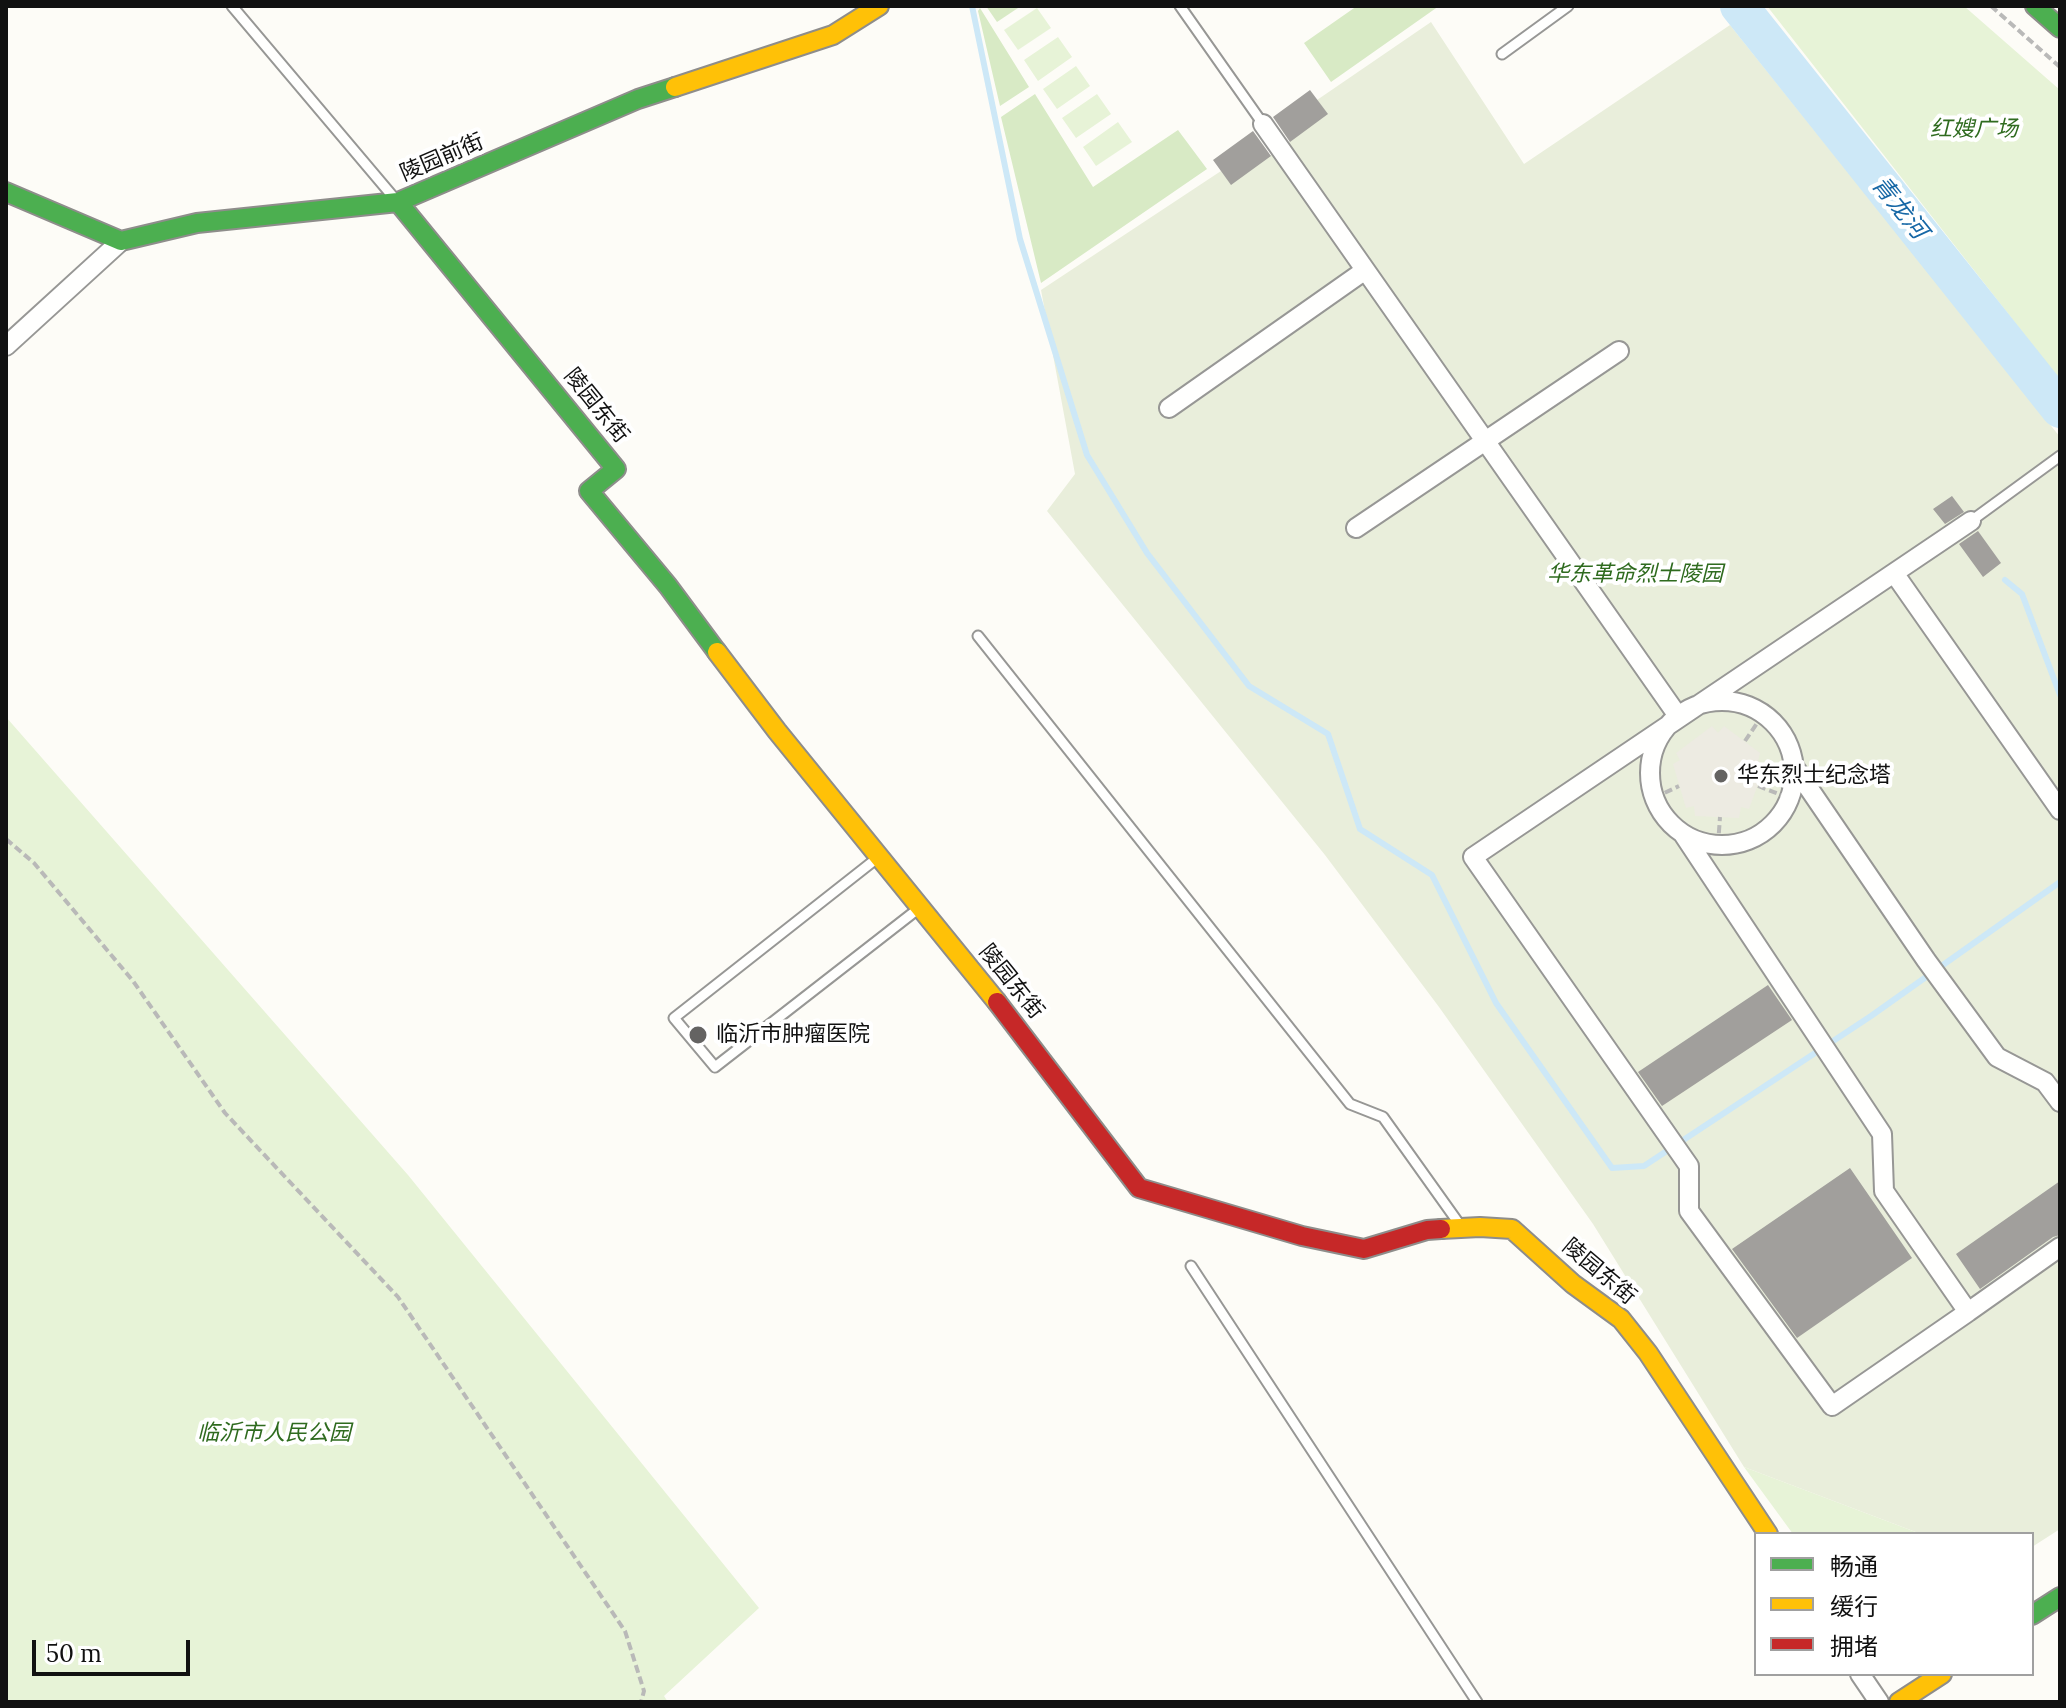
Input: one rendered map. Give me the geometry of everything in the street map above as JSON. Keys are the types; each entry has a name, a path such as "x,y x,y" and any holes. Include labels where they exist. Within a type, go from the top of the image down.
{"street":[{"name":"陵园前街","path":"121,241 197,223 398,202 638,99 833,35 879,6"},
{"path":"2035,6 2060,28"},
{"path":"1263,124 1678,716"},
{"path":"6,192 121,241 6,346"},
{"name":"陵园东街","path":"398,202 616,469 589,491 668,586 777,731 1035,1049 1139,1188 1302,1236 1364,1249 1427,1230 1512,1229 1573,1284 1621,1319 1648,1353 1767,1532"},
{"path":"1169,408 1364,271"},
{"path":"1356,528 1619,351"},
{"path":"1971,521 1473,857 1689,1166 1689,1211 1832,1406 2058,1252"},
{"path":"1894,573 2060,810"},
{"path":"1968,1312 1884,1191 1882,1134 1683,834 1666,819 1654,798 1650,774 1653,751 1665,730 1678,716 1701,704 1723,701 1744,704 1764,713 1779,728 1790,747 1795,768 1926,960 1997,1057 2045,1082 2060,1102"},
{"path":"1683,834 1705,843 1727,846 1749,840 1769,829 1789,798 1795,768"},
{"path":"2034,1614 2060,1597"},
{"path":"1861,1676 1879,1702"},
{"path":"1899,1702 1939,1676"}],"lane":[{"path":"232,6 398,202"},
{"path":"1180,6 1263,124"},
{"path":"1502,54 1563,7"},
{"path":"1971,521 2060,456"},
{"path":"978,636 1350,1104 1383,1117 1463,1228"},
{"path":"879,857 674,1018 715,1067 919,908"},
{"path":"1191,1266 1477,1702"}],"path":[{"path":"1991,6 2060,67"},
{"path":"1745,741 1764,713"},
{"path":"1654,798 1679,786"},
{"path":"1758,786 1789,798"},
{"path":"1718,845 1720,817"},
{"path":"6,839 34,863 133,981 225,1113 398,1297 625,1631 644,1691 641,1702"}],"green space":[{"path":"986,6 1021,6 997,22"},
{"path":"1357,6 1439,6 1331,82 1304,43"},
{"name":"红嫂广场","path":"1767,6 1964,6 2060,90 2060,380"},
{"path":"980,8 1029,87 1000,106 978,11"},
{"path":"1037,8 1051,28 1018,50 1004,30"},
{"name":"华东革命烈士陵园","path":"1431,22 1524,164 1730,25 2060,437 2060,1529 2034,1546 2034,1532 1916,1532 1744,1467 1593,1224 1439,1007 1325,855 1047,511 1075,474 1041,290 1221,171 1231,184 1327,114 1317,100"},
{"path":"1058,37 1072,57 1038,81 1024,60"},
{"path":"1076,66 1090,86 1057,109 1043,89"},
{"path":"1035,94 1093,187 1178,130 1207,169 1041,283 1001,117"},
{"path":"1097,94 1111,114 1076,138 1062,118"},
{"path":"1118,122 1132,142 1096,166 1083,147"},
{"name":"临沂市人民公园","path":"6,717 408,1175 759,1608 664,1696 668,1702 6,1702"},
{"path":"1744,1467 1916,1532 1792,1532"}],"shaded area":[{"path":"1712,726 1718,733 1724,726 1760,753 1758,761 1765,765 1749,809 1741,807 1739,818 1695,816 1694,806 1686,808 1673,764 1680,760 1676,753"}],"building":[{"path":"1310,90 1328,114 1290,142 1273,117"},
{"path":"1253,131 1271,156 1231,185 1213,160"},
{"path":"1952,496 1964,512 1945,524 1933,509"},
{"path":"1978,531 2001,563 1983,577 1959,544"},
{"path":"1768,985 1792,1020 1662,1106 1638,1072"},
{"path":"1850,1168 1912,1258 1797,1338 1732,1249"},
{"path":"2060,1181 2060,1235 1980,1289 1956,1254"}],"waterway":[{"path":"972,6 1020,239 1087,455 1147,553 1249,686 1328,734 1360,829 1432,875 1496,1003 1612,1168 1644,1166 1871,1016 2060,882"},
{"name":"青龙河","path":"1739,6 2060,409"},
{"path":"2005,580 2022,594 2060,695"}],"traffic: fast":[{"path":"2035,6 2060,28"},
{"path":"6,192 121,241 197,223 398,202 638,99 675,87"},
{"path":"398,202 616,469 589,491 668,586 717,652"},
{"path":"2034,1614 2060,1597"}],"traffic: slow":[{"path":"675,87 833,35 879,6"},
{"path":"717,652 777,731 997,1002"},
{"path":"1441,1229 1512,1229 1573,1284 1621,1319 1648,1353 1767,1532"},
{"path":"1899,1702 1939,1676"}],"traffic: jam":[{"path":"997,1002 1139,1188 1302,1236 1364,1249 1427,1230 1441,1229"}],"place":[{"name":"华东烈士纪念塔","path":"1721,776"},
{"name":"临沂市肿瘤医院","path":"698,1035"}]}
